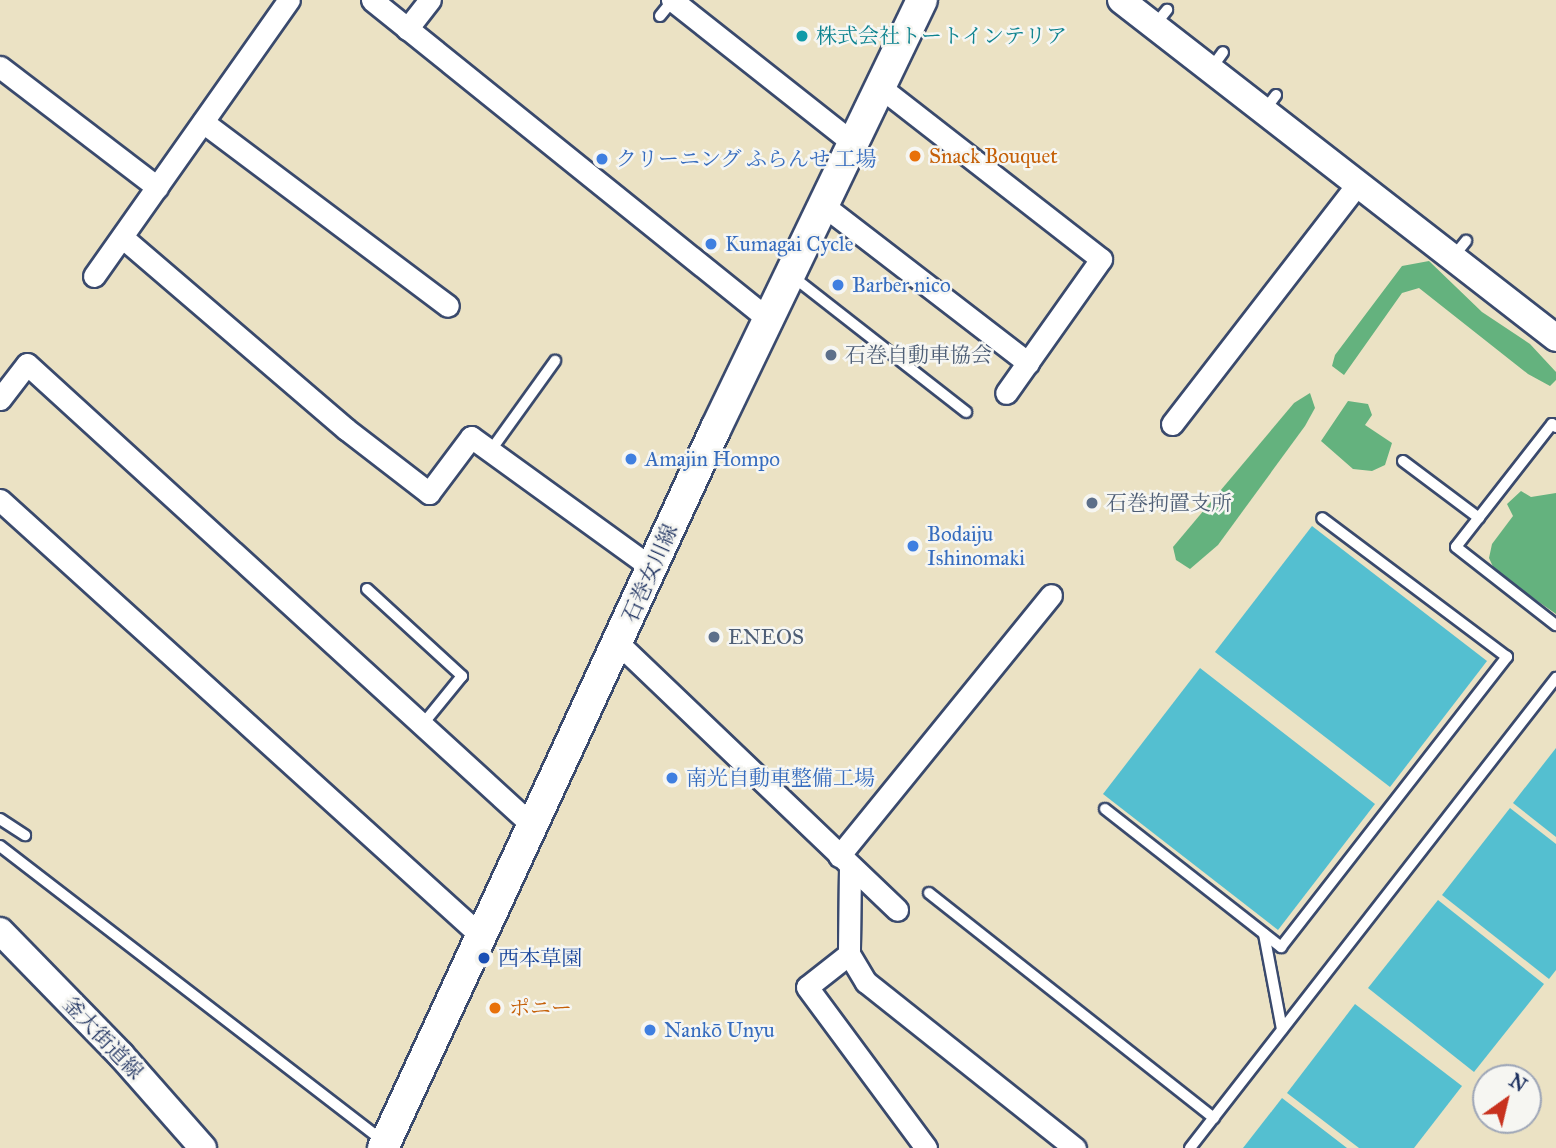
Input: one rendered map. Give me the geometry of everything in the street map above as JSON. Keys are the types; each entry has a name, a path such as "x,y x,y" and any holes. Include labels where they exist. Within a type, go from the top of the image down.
{"main road":[{"name":"石巻女川線","path":"384,1145 768,319 922,0"}],"street":[{"path":"94,276 289,0"},
{"path":"372,0 768,319"},
{"path":"407,29 430,0"},
{"path":"1121,0 1160,18 1270,103 1358,183 1460,249 1556,338"},
{"path":"668,6 852,142"},
{"path":"0,67 157,187"},
{"path":"880,87 1101,259 1006,393"},
{"path":"203,122 447,306"},
{"path":"1172,424 1358,183"},
{"path":"823,205 1028,363"},
{"path":"122,237 346,429 429,494 471,436 652,568"},
{"path":"0,399 27,364 532,825"},
{"path":"0,500 480,935"},
{"path":"1051,595 844,861 849,954 866,982 1075,1148"},
{"path":"618,643 897,910"},
{"name":"釜大街道線","path":"0,931 121,1055 203,1148"},
{"path":"849,954 807,987 926,1148"}],"lane":[{"path":"790,274 966,412"},
{"path":"491,450 555,361"},
{"path":"1556,427 1552,424 1456,547 1556,625"},
{"path":"1403,461 1479,518"},
{"path":"1105,809 1281,947 1507,657 1321,518"},
{"path":"367,589 462,677 422,725"},
{"path":"1190,1148 1556,678"},
{"path":"0,819 25,835"},
{"path":"0,846 384,1145"},
{"path":"929,893 1214,1118"},
{"path":"1264,934 1282,1029"}],"green space":[{"path":"1429,261 1482,312 1530,344 1556,372 1556,380 1550,386 1528,374 1419,288 1402,293 1344,375 1332,366 1335,355 1402,266"},
{"path":"1310,393 1315,408 1305,426 1218,545 1190,569 1176,560 1173,547 1294,403"},
{"path":"1348,401 1368,404 1372,415 1365,425 1392,443 1385,465 1372,471 1353,469 1321,441"},
{"path":"1521,491 1531,497 1556,493 1556,614 1495,571 1489,558 1492,544 1513,516 1507,504"}],"water":[{"path":"1312,526 1487,661 1390,787 1215,652"},
{"path":"1200,668 1375,804 1278,930 1103,794"},
{"path":"1556,748 1556,837 1513,803"},
{"path":"1510,808 1556,844 1556,970 1549,979 1442,895"},
{"path":"1438,900 1544,984 1480,1064 1472,1064 1472,1070 1368,988"},
{"path":"1355,1004 1462,1086 1414,1148 1359,1148 1287,1093"},
{"path":"1282,1098 1347,1148 1243,1148"}],"place":[{"name":"株式会社トートインテリア","path":"802,36"},
{"name":"Snack Bouquet","path":"915,156"},
{"name":"クリーニング ふらんせ 工場","path":"602,159"},
{"name":"Kumagai Cycle","path":"711,244"},
{"name":"Barber nico","path":"838,285"},
{"name":"石巻自動車協会","path":"831,355"},
{"name":"Amajin Hompo","path":"631,459"},
{"name":"石巻拘置支所","path":"1092,503"},
{"name":"Bodaiju Ishinomaki","path":"913,546"},
{"name":"ENEOS","path":"714,637"},
{"name":"南光自動車整備工場","path":"672,778"},
{"name":"西本草園","path":"484,958"},
{"name":"ポニー","path":"495,1008"},
{"name":"Nankō Unyu","path":"650,1030"}]}
